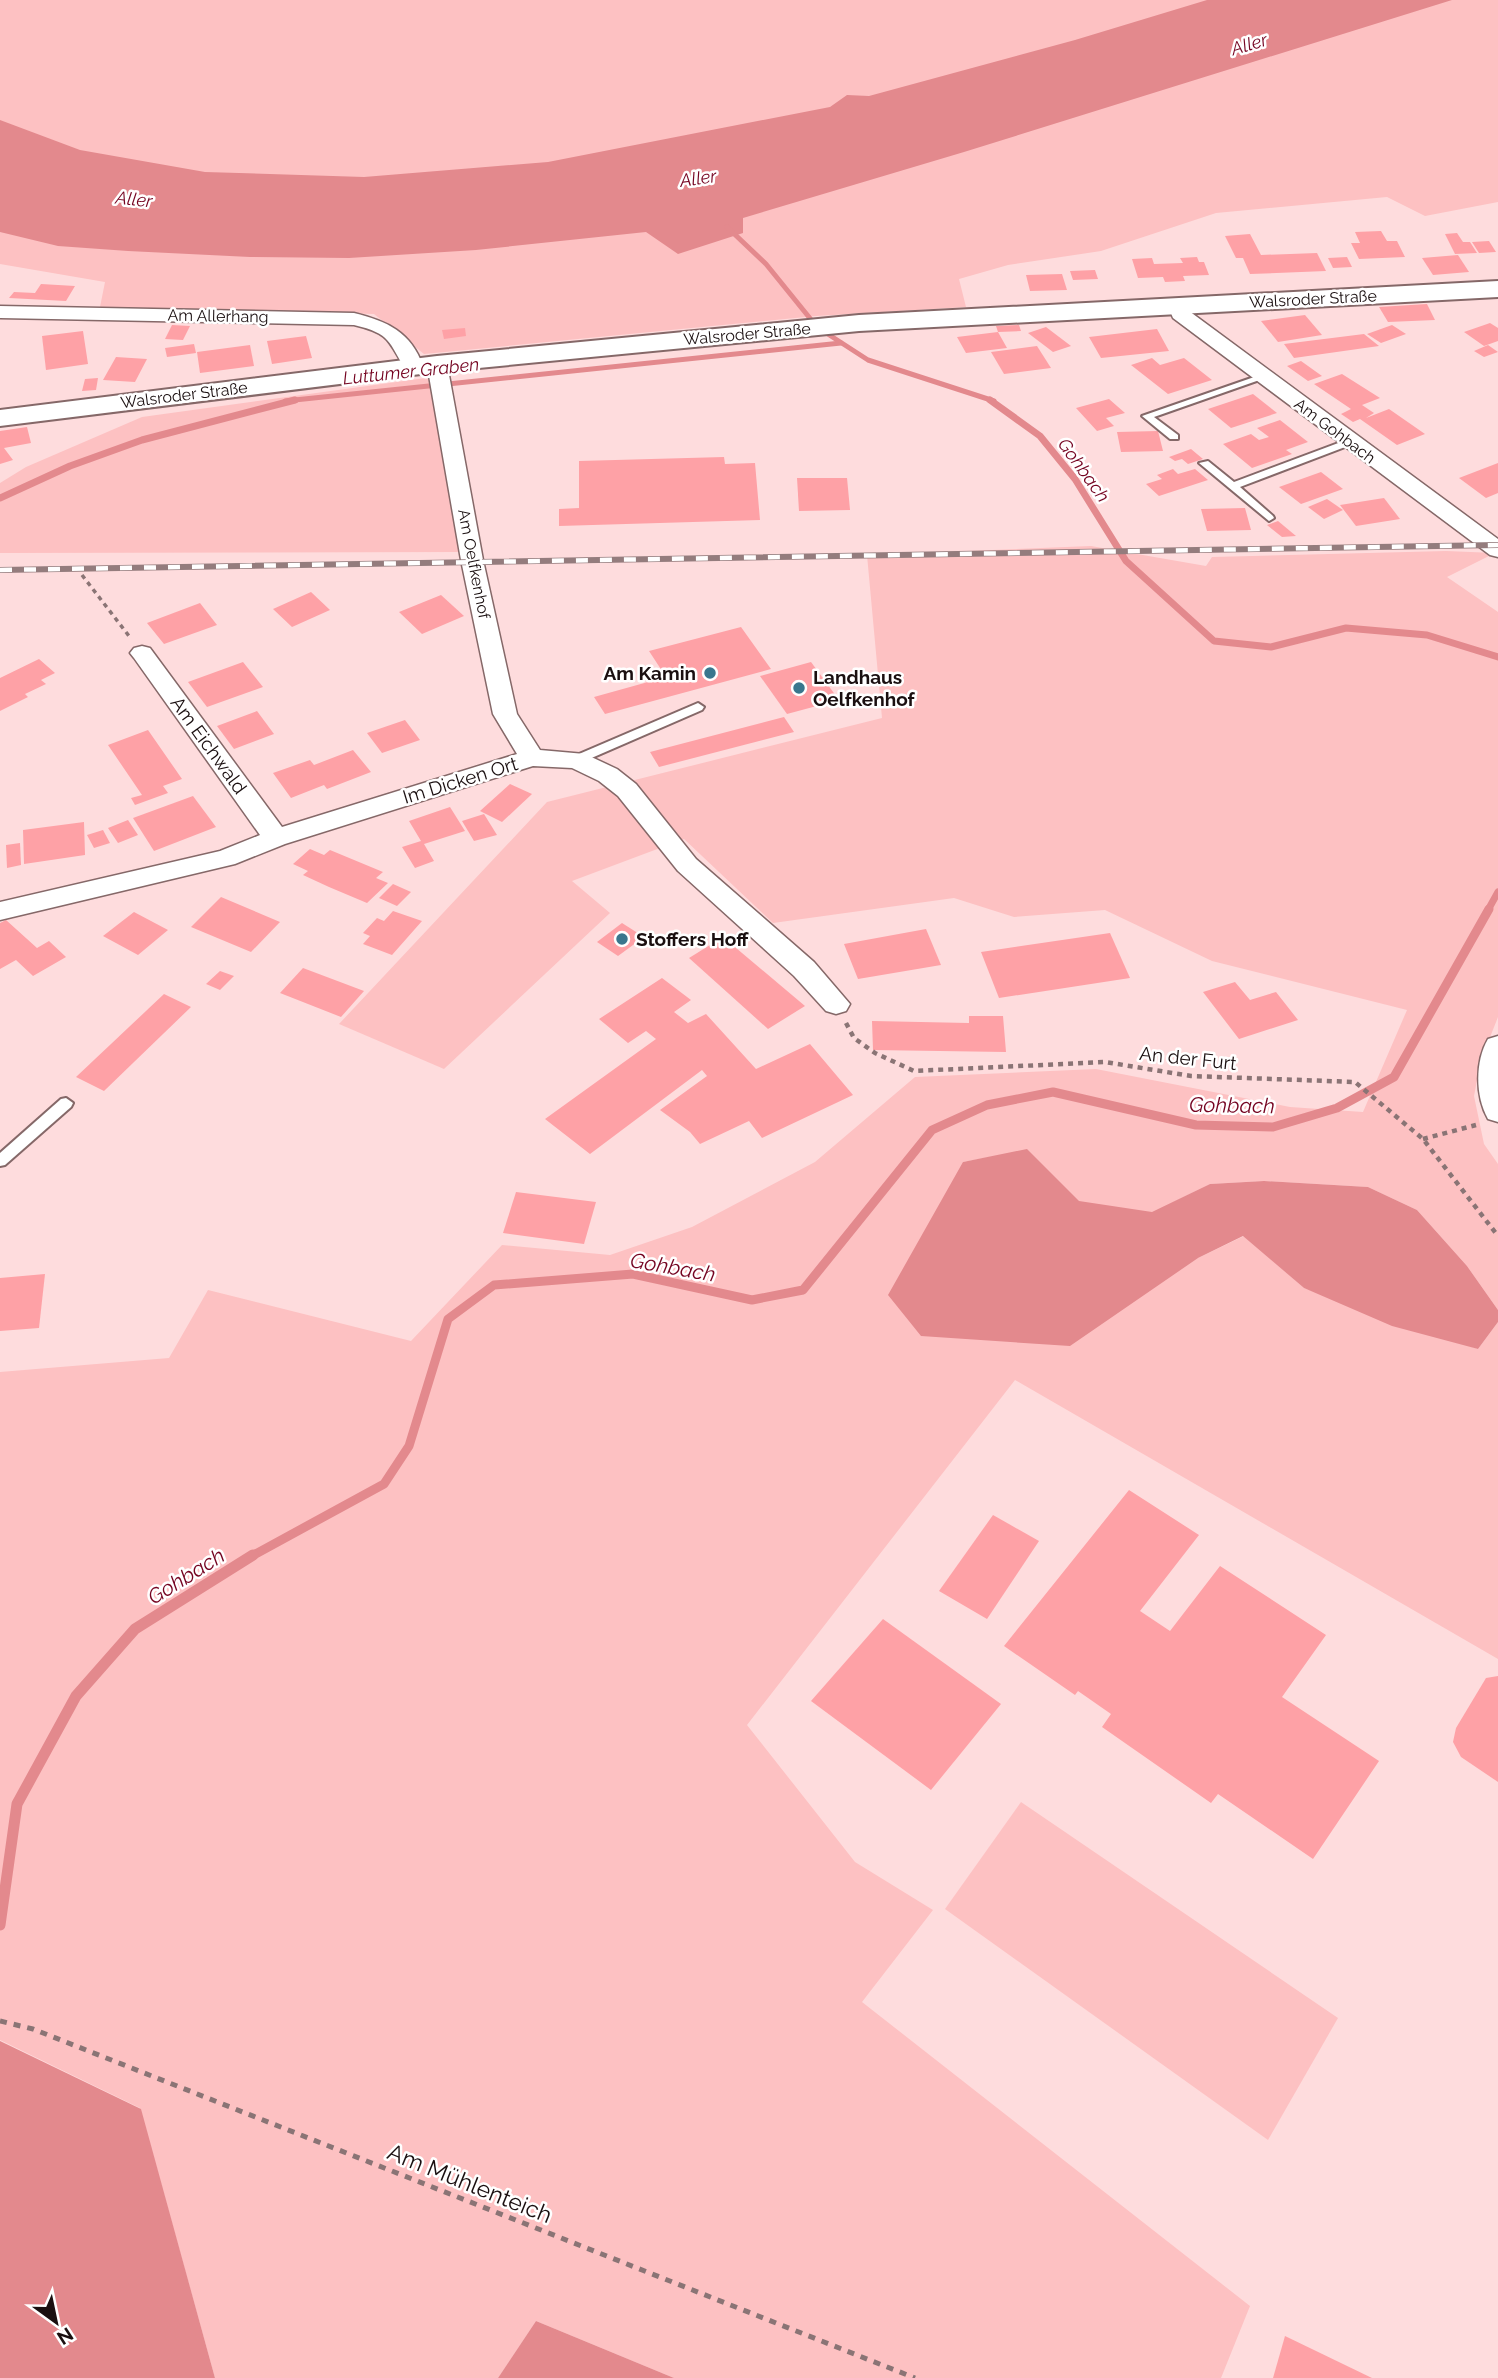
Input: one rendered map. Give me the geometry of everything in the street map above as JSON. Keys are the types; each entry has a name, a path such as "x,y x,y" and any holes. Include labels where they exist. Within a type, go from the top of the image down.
{"main road":[{"name":"Walsroder Straße","path":"0,418 433,374 859,323 1498,289"}],"street":[{"name":"Am Gohbach","path":"1178,306 1180,314 1349,442 1492,540"},
{"name":"Am Allerhang","path":"0,312 354,318 379,325 400,339 409,352 433,374"},
{"name":"Am Oelfkenhof","path":"433,374 505,714 532,758"},
{"name":"Am Eichwald","path":"142,653 276,838"},
{"name":"Im Dicken Ort","path":"0,911 226,858 276,838 532,758 576,760 608,775 626,790 687,865 804,970 836,1004"},
{"path":"1498,1046 1494,1057 1498,1111"}],"lane":[{"path":"1174,437 1147,416 1263,377"},
{"path":"1233,486 1349,442"},
{"path":"1204,463 1269,518"},
{"path":"576,760 698,707"},
{"path":"0,1161 66,1102"}],"path":[{"path":"82,575 142,653"},
{"name":"An der Furt","path":"836,1004 855,1038 875,1053 914,1071 1105,1062 1191,1076 1355,1082 1423,1139 1498,1236"},
{"path":"1423,1139 1454,1129"},
{"name":"Am Mühlenteich","path":"0,2021 33,2029 915,2378"}],"shaded area":[{"path":"0,0 1498,0 1498,202 1425,216 1387,197 1216,213 1101,251 1008,265 959,279 966,307 816,316 424,354 374,314 100,307 105,282 0,264"},
{"path":"433,377 461,552 0,553 0,483 26,467 142,417"},
{"path":"1091,546 1206,566 1212,557 1446,551 1495,553 1447,577 1498,612 1498,1017 1481,1060 1474,1096 1484,1144 1498,1164 1498,1310 1467,1266 1417,1210 1368,1187 1264,1181 1210,1184 1152,1213 1079,1202 1027,1150 963,1162 1198,1258 1244,1236 1304,1288 1478,1349 1498,1322 1498,1659 1015,1380 747,1725 855,1862 933,1910 862,2002 1250,2306 1221,2378 674,2378 536,2321 498,2378 215,2378 140,2108 0,2040 0,1372 169,1358 208,1290 411,1341 502,1245 610,1255 692,1227 815,1162 915,1077 1096,1069 1290,1107 1363,1112 1407,1010 1212,961 1105,910 1014,917 954,898 773,923 684,839 572,881 610,913 444,1069 339,1024 547,802 882,718 867,555"},
{"path":"1021,1802 1338,2018 1268,2140 945,1909"}],"water":[{"name":"Aller","path":"1207,0 1452,0 743,218 743,233 678,254 646,232 476,250 349,258 250,257 58,246 0,232 0,120 80,150 205,172 364,177 548,162 830,107 847,95 869,96 1075,40"},
{"path":"1027,1149 1079,1201 1152,1212 1210,1184 1264,1181 1368,1187 1417,1210 1467,1266 1498,1310 1498,1322 1478,1349 1392,1326 1304,1288 1243,1236 1198,1258 1070,1346 921,1336 888,1295 963,1162"},
{"path":"0,2041 141,2109 215,2378 0,2378"},
{"path":"536,2321 674,2378 498,2378"}],"building":[{"path":"1381,231 1387,241 1397,241 1405,257 1359,259 1351,243 1360,243 1355,232"},
{"path":"1457,233 1463,242 1470,242 1477,253 1455,254 1445,234"},
{"path":"1250,234 1261,255 1317,253 1326,271 1250,274 1243,258 1236,258 1225,236"},
{"path":"1489,241 1496,252 1479,253 1472,242"},
{"path":"1458,255 1469,272 1433,275 1422,258"},
{"path":"1197,257 1199,262 1204,262 1209,275 1183,276 1185,281 1165,282 1163,277 1138,278 1132,259 1152,258 1154,264 1183,263 1180,258"},
{"path":"1347,257 1352,267 1333,268 1328,258"},
{"path":"1095,270 1098,279 1073,280 1070,271"},
{"path":"1062,274 1067,290 1030,291 1026,275"},
{"path":"41,284 75,286 66,301 9,298 14,292 35,293"},
{"path":"1427,304 1435,320 1388,322 1379,307"},
{"path":"1305,315 1322,335 1278,342 1261,321"},
{"path":"1490,323 1498,328 1498,341 1484,346 1464,332"},
{"path":"172,325 190,326 183,340 165,339"},
{"path":"1019,325 1021,331 998,332 996,326"},
{"path":"1392,325 1406,334 1381,343 1367,334"},
{"path":"1046,327 1071,346 1053,352 1028,333"},
{"path":"465,328 466,336 444,339 442,330"},
{"path":"1157,329 1169,351 1101,358 1089,337"},
{"path":"83,331 88,364 46,370 42,336"},
{"path":"998,332 1007,348 966,353 957,337"},
{"path":"1364,334 1379,346 1294,358 1284,344"},
{"path":"306,336 312,358 272,364 267,341"},
{"path":"194,344 196,353 167,357 165,348"},
{"path":"250,345 254,366 200,373 197,352"},
{"path":"1488,345 1498,352 1484,357 1474,351"},
{"path":"1037,346 1051,368 1004,374 991,352"},
{"path":"116,357 147,359 135,382 103,380"},
{"path":"1152,358 1160,365 1184,358 1212,380 1168,394 1131,365"},
{"path":"1301,361 1322,376 1308,381 1287,366"},
{"path":"1342,374 1380,398 1362,405 1374,413 1366,418 1389,409 1425,434 1397,445 1360,419 1353,422 1341,414 1351,409 1314,384"},
{"path":"98,378 96,390 82,391 85,379"},
{"path":"1253,394 1277,413 1231,428 1208,409"},
{"path":"1109,399 1125,413 1106,418 1114,426 1097,431 1076,408"},
{"path":"1280,420 1308,442 1286,450 1292,454 1252,468 1223,444 1251,434 1259,440 1269,437 1257,428"},
{"path":"27,427 31,443 4,448 13,460 0,464 0,431"},
{"path":"1158,431 1163,451 1121,452 1117,432"},
{"path":"1191,449 1203,459 1188,464 1182,459 1175,461 1169,457"},
{"path":"724,457 725,464 755,463 760,520 559,526 559,509 579,508 579,461"},
{"path":"1498,463 1498,493 1486,498 1459,478"},
{"path":"1173,469 1178,474 1195,469 1208,480 1159,496 1146,484 1162,479 1157,475"},
{"path":"1321,472 1343,489 1301,504 1279,487"},
{"path":"797,478 847,478 850,510 799,511"},
{"path":"1384,498 1400,519 1356,526 1340,505"},
{"path":"1327,499 1343,510 1324,519 1308,507"},
{"path":"1245,508 1251,530 1207,531 1201,509"},
{"path":"1278,521 1296,536 1282,537 1267,525"},
{"path":"311,592 330,610 292,627 273,609"},
{"path":"441,595 464,616 422,634 399,612"},
{"path":"200,603 217,625 164,644 147,623"},
{"name":"Am Kamin","path":"741,627 771,669 605,714 594,697 666,677 649,651"},
{"path":"39,659 55,673 41,680 46,684 25,694 28,697 0,711 0,678"},
{"path":"243,662 263,687 207,707 188,682"},
{"name":"Landhaus Oelfkenhof","path":"811,662 839,700 787,714 760,676"},
{"path":"257,711 274,734 234,749 217,726"},
{"path":"784,717 794,732 659,767 650,752"},
{"path":"405,720 420,740 382,753 367,733"},
{"path":"148,730 182,779 163,786 168,793 135,805 131,798 142,795 108,745"},
{"path":"353,750 371,772 327,789 324,785 291,798 273,773 310,760 314,765"},
{"path":"510,784 532,794 502,822 480,811"},
{"path":"193,796 216,827 154,851 133,818"},
{"path":"450,807 465,831 424,844 434,861 415,868 402,847 421,841 409,821"},
{"path":"484,814 497,835 474,841 462,821"},
{"path":"128,820 138,835 118,843 108,828"},
{"path":"84,822 85,855 24,864 23,830"},
{"path":"103,830 110,843 94,848 87,835"},
{"path":"20,843 21,865 7,868 6,845"},
{"path":"310,849 324,855 330,850 383,872 376,878 388,883 367,903 329,887 303,875 308,871 293,864"},
{"path":"393,884 411,892 397,906 379,898"},
{"path":"221,897 280,922 251,952 191,927"},
{"path":"393,911 422,921 392,955 363,944 370,936 363,933 377,918 384,921"},
{"path":"134,912 168,930 138,955 103,936"},
{"path":"6,920 37,948 49,941 66,957 33,976 16,960 0,969 0,923"},
{"path":"622,923 644,937 618,956 597,942"},
{"path":"926,929 941,965 858,979 844,944"},
{"path":"1110,933 1130,978 999,998 981,952"},
{"path":"723,937 805,1006 768,1029 689,958"},
{"path":"303,968 364,991 341,1017 280,993"},
{"path":"220,971 234,976 220,990 206,984"},
{"path":"662,978 691,1000 674,1012 688,1023 706,1014 756,1069 810,1044 853,1095 762,1138 749,1121 700,1144 690,1132 660,1110 707,1076 702,1070 590,1154 545,1119 656,1039 646,1031 628,1043 599,1019"},
{"path":"1235,982 1250,1000 1276,992 1298,1020 1239,1039 1203,992"},
{"path":"164,994 191,1007 104,1091 76,1077"},
{"path":"969,1016 1003,1016 1006,1052 873,1050 872,1021 969,1023"},
{"path":"516,1192 596,1202 584,1244 503,1233"},
{"path":"45,1274 39,1328 0,1331 0,1278"},
{"path":"1129,1490 1199,1535 1140,1611 1170,1631 1220,1566 1326,1635 1282,1697 1379,1761 1313,1859 1218,1794 1211,1803 1102,1727 1111,1714 1078,1691 1075,1695 1004,1646"},
{"path":"993,1515 1039,1541 987,1619 939,1591"},
{"path":"883,1619 1001,1704 931,1790 811,1701"},
{"path":"1498,1676 1498,1782 1461,1757 1453,1742 1456,1728 1486,1678"},
{"path":"1285,2336 1372,2378 1273,2378"}],"waterway":[{"name":"Gohbach","path":"727,227 766,264 817,327 868,360 994,401"},
{"name":"Luttumer Graben","path":"285,401 841,343"},
{"name":"Luttumer Graben","path":"0,498 70,466 142,440 295,400"},
{"name":"Gohbach","path":"990,400 1040,436 1075,479 1126,561 1214,641 1271,647 1346,628 1427,635 1498,657"},
{"name":"Gohbach","path":"1488,910 1498,892"},
{"name":"Gohbach","path":"250,1557 384,1484 409,1446 448,1319 494,1285 633,1274 752,1300 803,1290 932,1130 987,1105 1053,1092 1196,1125 1273,1127 1337,1108 1394,1077 1489,909"},
{"name":"Gohbach","path":"0,1925 17,1804 76,1696 135,1629 253,1555"}],"railway":[{"path":"0,570 1498,545"}],"place":[{"name":"Am Kamin","path":"710,673"},
{"name":"Landhaus Oelfkenhof","path":"799,688"},
{"name":"Stoffers Hoff","path":"622,939"}]}
